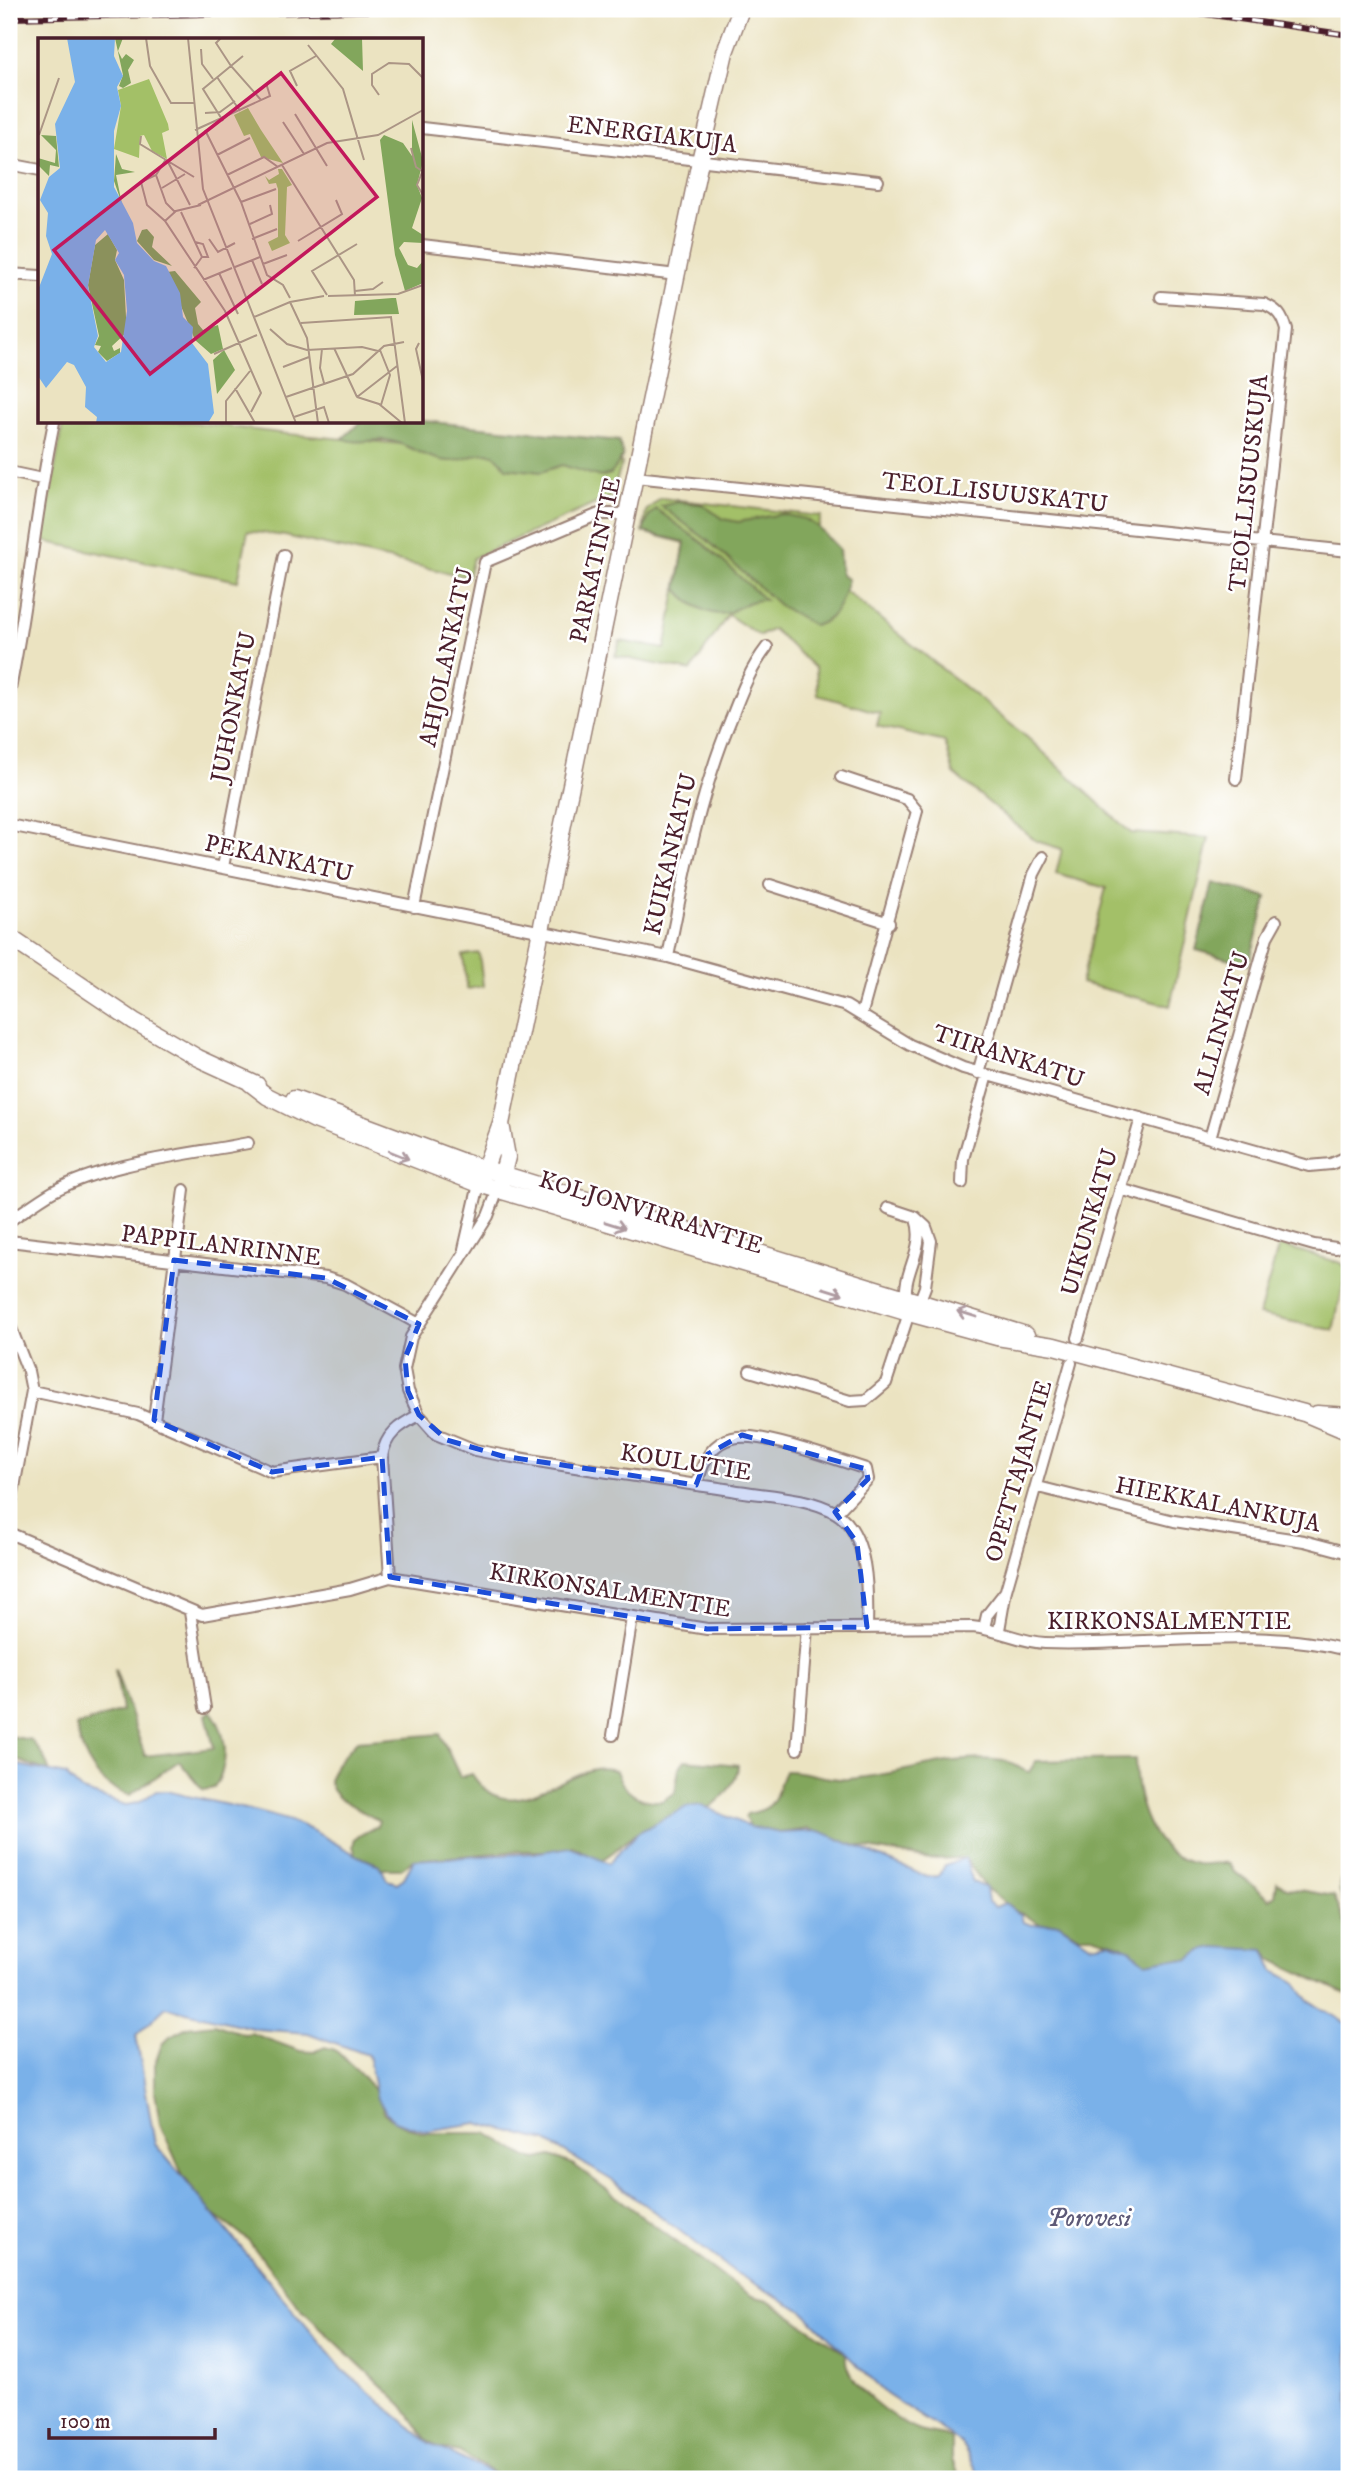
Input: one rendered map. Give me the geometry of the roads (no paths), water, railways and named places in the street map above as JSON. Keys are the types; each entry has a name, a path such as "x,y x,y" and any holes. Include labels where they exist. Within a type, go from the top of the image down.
{"main road":[{"name":"PARKATINTIE","path":"481,1176 501,1124 700,161 725,52 740,9"},
{"name":"KOLJONVIRRANTIE","path":"9,937 134,1021 250,1083 267,1096 315,1120 415,1162 481,1176 909,1314 997,1337 1054,1346 1304,1413"},
{"name":"PARKATINTIE","path":"500,1182 507,1144 501,1124"},
{"name":"KOLJONVIRRANTIE","path":"500,1182 913,1298 1003,1325 1054,1346"},
{"path":"1304,1413 1349,1416"},
{"path":"1304,1413 1349,1432"}],"street":[{"name":"ENERGIAKUJA","path":"424,128 878,181"},
{"path":"9,164 38,170"},
{"path":"424,245 677,275"},
{"path":"9,274 38,276"},
{"name":"TEOLLISUUSKUJA","path":"1161,297 1264,304 1275,309 1282,317 1286,330 1236,779"},
{"path":"9,694 14,647 54,424"},
{"path":"9,472 42,479"},
{"name":"TEOLLISUUSKATU","path":"635,477 1349,551"},
{"name":"AHJOLANKATU","path":"414,907 485,562 599,514 627,514"},
{"name":"JUHONKATU","path":"223,867 284,555"},
{"name":"KUIKANKATU","path":"668,957 696,816 712,764 753,666 767,647"},
{"path":"841,777 907,799 918,811 862,1013"},
{"name":"PEKANKATU","path":"9,825 541,933"},
{"path":"962,1183 963,1158 983,1074 1034,874 1042,858"},
{"path":"770,886 889,923"},
{"name":"ALLINKATU","path":"1210,1138 1267,937 1276,921"},
{"name":"TIIRANKATU","path":"541,933 668,957 833,1002 862,1013 910,1045 983,1074 1309,1166 1331,1164 1349,1156"},
{"name":"UIKUNKATU","path":"1078,1338 1142,1118"},
{"path":"9,1221 54,1192 104,1172 248,1143"},
{"path":"461,1261 481,1176"},
{"path":"390,1577 382,1457 387,1438 419,1415 408,1391 404,1369 408,1348 419,1324 488,1216 500,1182"},
{"path":"1120,1189 1314,1245 1336,1248"},
{"path":"153,1420 184,1190"},
{"path":"750,1371 850,1401 866,1400 886,1383 931,1241 926,1227 915,1217 888,1208"},
{"path":"913,1298 919,1240 915,1217"},
{"name":"PAPPILANRINNE","path":"9,1241 326,1278 345,1284 419,1324"},
{"path":"9,1323 28,1371 32,1391 9,1514"},
{"name":"OPETTAJANTIE","path":"999,1630 1006,1590 1038,1487 1071,1363"},
{"path":"32,1391 123,1410 153,1420 272,1472 382,1457"},
{"name":"KOULUTIE","path":"419,1415 436,1434 475,1450 809,1503 836,1513"},
{"path":"697,1485 704,1460 715,1446 733,1436 754,1435 866,1469 868,1479 836,1513 850,1528 857,1543 863,1567 867,1627"},
{"name":"HIEKKALANKUJA","path":"1038,1487 1174,1521 1304,1541 1349,1553"},
{"name":"KIRKONSALMENTIE","path":"9,1533 190,1612 217,1615 350,1589 390,1577 423,1580 632,1618 731,1630 984,1628 1044,1643 1282,1639 1349,1651"},
{"name":"OPETTAJANTIE","path":"984,1628 987,1615 1006,1590"},
{"path":"190,1612 205,1708"},
{"path":"613,1735 632,1618"},
{"path":"797,1749 807,1628"}],"water":[{"name":"Porovesi","path":"9,1763 65,1775 82,1791 126,1805 138,1803 156,1791 167,1791 278,1817 315,1832 380,1865 387,1880 397,1883 404,1878 414,1860 534,1853 570,1847 609,1863 637,1833 686,1807 702,1805 750,1827 780,1833 820,1831 927,1877 938,1876 945,1866 965,1858 973,1882 986,1888 988,1902 995,1907 1005,1903 1021,1915 1023,1922 1032,1925 1058,1923 1090,1945 1109,1942 1129,1949 1146,1963 1168,1959 1188,1960 1206,1949 1217,1947 1265,1950 1274,1971 1296,1983 1309,2001 1349,2025 1349,2479 982,2479 961,2443 886,2394 804,2312 736,2273 613,2181 546,2141 477,2123 426,2131 394,2121 377,2099 368,2055 308,2033 256,2029 166,2007 136,2035 155,2144 343,2370 429,2443 503,2479 9,2479"}],"railway":[{"path":"9,18 455,9"},
{"path":"1171,9 1349,35"}]}
